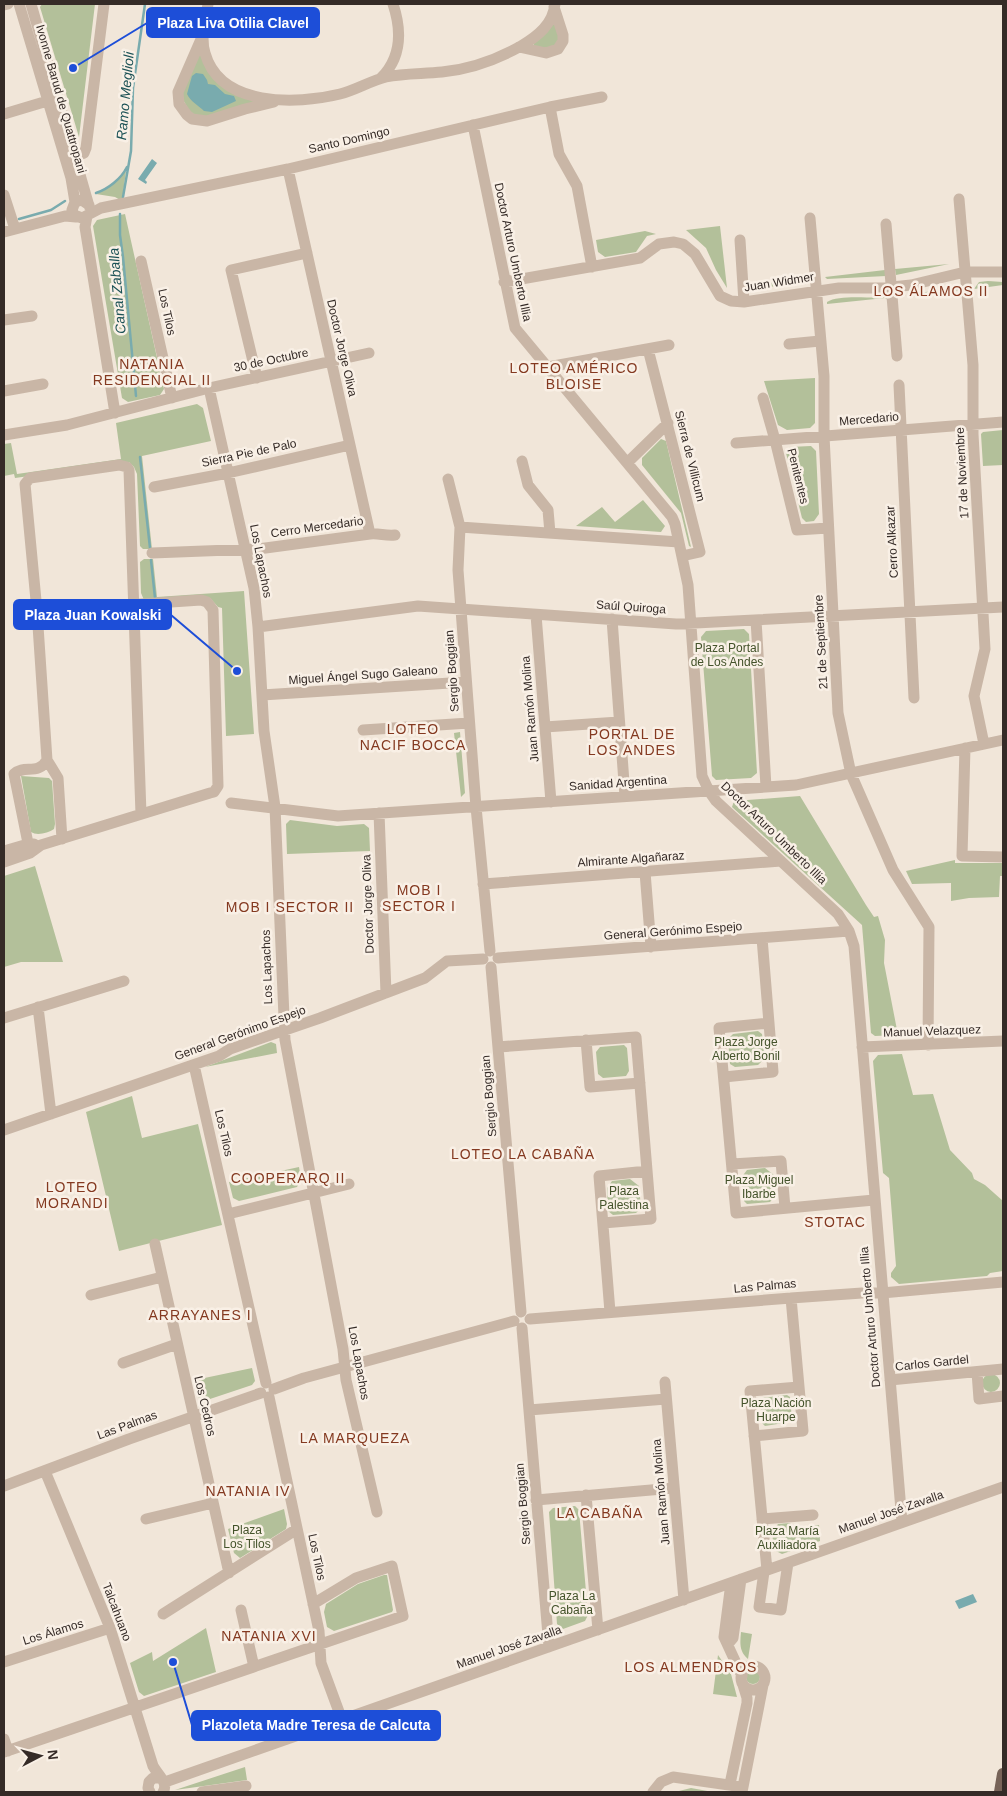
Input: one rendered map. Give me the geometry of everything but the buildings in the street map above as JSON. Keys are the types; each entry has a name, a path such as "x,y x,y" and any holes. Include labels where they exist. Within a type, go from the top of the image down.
{"main road":[{"path":"1000,1792 1003,1774"}],"street":[{"path":"4,5 8,4"},
{"name":"Ivonne Barud de Quattropani","path":"19,4 53,99"},
{"name":"Ivonne Barud de Quattropani","path":"31,4 53,99 70,158 115,412"},
{"path":"70,158 84,153 86,148 104,4"},
{"path":"208,4 204,31 205,54 209,64 229,86 253,96 283,100 309,99 340,94 381,79 468,68 501,57 532,39 543,30 548,24 555,5"},
{"path":"393,4 398,28 400,56 410,69 419,73"},
{"path":"519,47 546,53 558,49 563,41 563,35 555,5"},
{"path":"204,31 178,92 179,104 187,115 192,119 207,121 283,100"},
{"path":"381,79 394,61 399,46"},
{"name":"Santo Domingo","path":"9,230 101,208 288,169 550,107 602,97"},
{"path":"4,114 53,99"},
{"path":"550,107 559,154 578,186 592,267"},
{"name":"Doctor Arturo Umberto Illia","path":"473,125 514,328 672,517 688,585 702,776 709,791 716,800 838,914 849,931 854,946 902,1522"},
{"name":"Doctor Jorge Oliva","path":"288,169 370,534"},
{"path":"4,195 9,230"},
{"name":"17 de Noviembre","path":"959,199 973,365 973,424 984,608 985,648 974,696 984,744"},
{"name":"21 de Septiembre","path":"810,218 824,376 824,436 838,713 851,774 893,870 929,927 928,1045"},
{"path":"886,224 897,356"},
{"path":"740,240 744,302"},
{"name":"Juan Widmer","path":"504,282 640,258 660,244 678,242 698,258 720,296 731,301 744,302 839,288 892,287 929,281 965,272 1003,272"},
{"path":"256,378 231,270 307,253"},
{"name":"Los Tilos","path":"141,261 172,398"},
{"path":"4,320 32,316"},
{"path":"789,344 820,341"},
{"path":"548,367 669,345"},
{"name":"Sierra de Villicum","path":"648,348 700,552 682,556"},
{"name":"30 de Octubre","path":"4,435 67,425 209,388 369,352"},
{"path":"4,390 43,384"},
{"name":"Cerro Alkazar","path":"899,385 914,698"},
{"name":"Los Lapachos","path":"209,388 254,588 264,731 275,807 284,1030 346,1380 377,1512"},
{"name":"Penitentes","path":"763,398 797,530 828,528"},
{"name":"Mercedario","path":"736,443 1003,422"},
{"path":"626,463 668,423"},
{"name":"Sierra Pie de Palo","path":"154,487 228,473 350,444"},
{"path":"522,461 528,485 548,510 550,533"},
{"path":"62,839 58,778 47,760 26,482 30,478 119,465 126,467 130,474 141,814"},
{"name":"Sergio Boggian","path":"448,479 460,527 458,570 466,682 549,1647"},
{"path":"460,527 679,542"},
{"name":"Cerro Mercedario","path":"152,553 258,549 375,533 385,536 395,534"},
{"path":"4,851 29,848 62,839 214,792 218,786 213,610 210,604 204,601 37,611"},
{"name":"Saúl Quiroga","path":"258,627 418,606 676,624 1003,607"},
{"name":"Juan Ramón Molina","path":"536,615 551,802"},
{"path":"612,619 625,796"},
{"path":"756,620 766,787"},
{"name":"Miguel Ángel Sugo Galeano","path":"262,695 466,682"},
{"path":"545,728 620,722"},
{"path":"363,730 470,723"},
{"name":"Sanidad Argentina","path":"230,803 338,816 796,785 1003,740"},
{"path":"965,748 962,856 1003,857"},
{"path":"29,848 14,774 19,771 39,769 45,765 47,760"},
{"name":"Doctor Jorge Oliva","path":"379,813 386,993"},
{"path":"4,862 29,848"},
{"name":"Almirante Algañaraz","path":"483,884 781,862"},
{"path":"645,872 651,947"},
{"name":"General Gerónimo Espejo","path":"4,1130 194,1065 219,1056 230,1049 386,993 425,978 447,961 849,931"},
{"path":"724,1077 773,1072 762,938"},
{"path":"4,1018 124,980"},
{"path":"38,1007 51,1114"},
{"path":"769,1023 719,1028 736,1213 874,1200"},
{"path":"498,1047 636,1037 651,1219 603,1223"},
{"path":"586,1040 590,1087 640,1083"},
{"name":"Manuel Velazquez","path":"862,1048 1003,1041"},
{"name":"Los Tilos","path":"194,1065 298,1529 319,1631 320,1663 342,1720"},
{"path":"732,1164 781,1160 785,1208"},
{"path":"610,1312 599,1176 647,1171"},
{"path":"228,1214 349,1184"},
{"name":"Los Cedros","path":"155,1244 229,1573"},
{"path":"90,1295 162,1277"},
{"name":"Las Palmas","path":"4,1486 194,1416 304,1378 521,1320 1003,1282"},
{"path":"754,1436 803,1431 791,1298"},
{"path":"123,1363 177,1344"},
{"name":"Carlos Gardel","path":"890,1380 1003,1369"},
{"name":"Carlos Gardel","path":"977,1372 980,1398 1003,1396"},
{"name":"Juan Ramón Molina","path":"665,1382 684,1600"},
{"path":"788,1563 781,1610 759,1607 765,1571 750,1391 799,1387"},
{"path":"529,1410 666,1399"},
{"name":"Talcahuano","path":"45,1471 110,1628 159,1779"},
{"name":"Manuel José Zavalla","path":"159,1779 342,1720 1003,1487"},
{"path":"536,1500 674,1488"},
{"path":"586,1495 598,1630"},
{"path":"146,1519 213,1502"},
{"path":"762,1519 814,1515"},
{"path":"163,1614 298,1529"},
{"path":"4,1739 6,1752 403,1616 392,1566 356,1578 313,1604"},
{"path":"736,1581 728,1608 724,1637 753,1690 757,1690 764,1685"},
{"path":"728,1644 733,1638 736,1581"},
{"path":"241,1610 254,1667"},
{"name":"Los Álamos","path":"4,1662 110,1628"},
{"path":"654,1792 661,1782 673,1777 730,1784 742,1789 766,1678 762,1670 756,1666 744,1676"},
{"path":"730,1784 747,1698 744,1676"},
{"path":"145,1791 149,1782 159,1779"},
{"path":"202,1792 246,1786"}],"green space":[{"path":"42,4 95,4 79,137 40,7"},
{"path":"554,22 559,30 558,43 549,49 533,47 534,43"},
{"path":"200,53 204,63 257,101 210,118 191,114 182,98 182,93"},
{"path":"126,171 122,201 115,197 96,194 111,186"},
{"path":"125,214 164,389 160,395 128,402 122,398 93,226 97,220"},
{"path":"720,226 727,288 706,248 686,230"},
{"path":"645,231 656,234 647,236 636,252 605,257 598,252 596,240"},
{"path":"949,264 896,275 895,269"},
{"path":"885,270 886,276 827,279 825,277"},
{"path":"807,279 805,282 748,290 748,285"},
{"path":"979,282 1003,282 1003,285 974,289"},
{"path":"953,285 960,290 907,295"},
{"path":"847,297 888,297 888,300 885,298 827,304 827,302 832,300"},
{"path":"815,378 815,423 810,428 787,430 778,425 764,381"},
{"path":"197,404 203,408 211,441 142,456 152,549 143,549 140,546 137,474 129,462 15,478 14,474 4,476 4,444 11,443 17,474 121,459 116,423"},
{"path":"1003,430 1003,465 983,466 981,434 983,432"},
{"path":"661,439 666,441 691,547 689,546 681,513 642,465 642,458"},
{"path":"811,446 816,451 819,514 814,521 806,522 802,518 786,453 790,447"},
{"path":"643,500 665,526 661,532 576,526 602,507 615,522"},
{"path":"144,559 153,559 157,597 244,591 254,734 226,736 222,608 218,607 210,598 144,600 141,593 140,562"},
{"name":"Plaza Portal de Los Andes","path":"744,629 749,634 757,773 751,778 716,780 712,776 701,637 706,631"},
{"path":"460,732 465,793 461,797 454,733"},
{"path":"21,776 49,778 52,781 55,824 54,829 49,832 36,834 31,832"},
{"path":"800,796 866,905 874,917 878,916 885,940 884,963 898,1035 875,1036 871,1033 862,925 732,807 734,801"},
{"path":"290,820 337,826 364,824 369,828 370,851 287,854 286,824"},
{"path":"955,860 955,863 1003,863 1003,876 1000,876 999,897 951,901 951,883 912,884 906,871"},
{"path":"35,866 63,962 21,962 4,967 4,876"},
{"name":"Plaza Jorge Alberto Bonil","path":"758,1031 762,1034 765,1058 758,1065 735,1067 730,1064 728,1039 733,1034"},
{"path":"271,1042 276,1044 277,1053 205,1067"},
{"path":"624,1045 627,1048 629,1071 626,1076 603,1078 598,1074 596,1052 600,1047"},
{"path":"902,1054 913,1095 933,1094 950,1150 972,1173 974,1179 985,1185 1003,1201 1003,1271 990,1273 987,1276 899,1284 891,1277 891,1273 896,1266 889,1178 883,1173 873,1061 878,1055"},
{"path":"132,1096 142,1138 198,1124 222,1225 119,1251 86,1112"},
{"path":"299,1167 301,1180 297,1187 239,1201 233,1198 229,1182"},
{"name":"Plaza Miguel Ibarbe","path":"765,1168 774,1175 776,1195 770,1202 747,1204 744,1201 741,1178 747,1170"},
{"name":"Plaza Palestina","path":"630,1179 639,1186 641,1208 636,1213 613,1215 608,1211 607,1188 612,1181"},
{"path":"252,1368 255,1381 252,1385 204,1401 198,1397 195,1380"},
{"path":"991,1374 997,1377 1000,1383 997,1389 991,1392 985,1389 982,1383 985,1377"},
{"name":"Plaza Nación Huarpe","path":"787,1395 790,1397 792,1420 790,1422 765,1426 762,1423 760,1400 762,1398"},
{"name":"Plaza La Cabaña","path":"575,1506 579,1510 588,1615 585,1621 563,1629 557,1624 549,1512 553,1508"},
{"name":"Plaza Los Tilos","path":"284,1509 286,1529 240,1558 234,1553 228,1529"},
{"name":"Plaza María Auxiliadora","path":"790,1523 794,1527 819,1525 820,1541 782,1554 774,1550 772,1532 778,1524"},
{"path":"387,1575 392,1612 334,1631 327,1627 324,1612 326,1604 358,1584"},
{"path":"206,1628 216,1672 144,1696 139,1692 130,1663 152,1652 153,1661"},
{"path":"741,1632 752,1634 748,1659 740,1643"},
{"path":"718,1655 731,1674 737,1697 713,1694"},
{"path":"750,1670 756,1670 760,1677 756,1684 750,1684 746,1680 746,1674"},
{"path":"245,1767 247,1780 175,1790"},
{"path":"691,1788 713,1792 675,1792"}],"water":[{"path":"196,73 203,74 208,84 215,85 225,94 234,96 236,101 212,112 204,111 187,94 192,76"},
{"path":"152,159 157,163 145,180 146,184 138,179"},
{"path":"973,1594 977,1602 959,1609 955,1601"}],"waterway":[{"name":"Ramo Meglioli","path":"123,197 131,151 133,88 145,4"},
{"name":"Canal Zaballa","path":"96,193 114,183 127,167"},
{"name":"Canal Zaballa","path":"19,219 51,210 65,201"},
{"name":"Canal Zaballa","path":"120,214 120,235 136,396"},
{"name":"Canal Zaballa","path":"140,457 150,548"},
{"name":"Canal Zaballa","path":"151,560 155,598"}],"place":[{"name":"Plaza Liva Otilia Clavel","path":"73,68"},
{"name":"Plaza Juan Kowalski","path":"237,671"},
{"name":"Plazoleta Madre Teresa de Calcuta","path":"173,1662"}],"district":[{"name":"LOS ÁLAMOS II","path":"931,291"},
{"name":"NATANIA RESIDENCIAL II","path":"152,372"},
{"name":"LOTEO AMÉRICO BLOISE","path":"574,376"},
{"name":"LOTEO NACIF BOCCA","path":"413,738"},
{"name":"PORTAL DE LOS ANDES","path":"632,742"},
{"name":"MOB I SECTOR I","path":"419,898"},
{"name":"MOB I SECTOR II","path":"290,907"},
{"name":"LOTEO LA CABAÑA","path":"523,1154"},
{"name":"COOPERARQ II","path":"288,1178"},
{"name":"LOTEO MORANDI","path":"72,1196"},
{"name":"STOTAC","path":"835,1222"},
{"name":"ARRAYANES I","path":"200,1315"},
{"name":"LA MARQUEZA","path":"355,1438"},
{"name":"NATANIA IV","path":"248,1491"},
{"name":"LA CABAÑA","path":"600,1513"},
{"name":"NATANIA XVI","path":"269,1636"},
{"name":"LOS ALMENDROS","path":"691,1667"}]}
